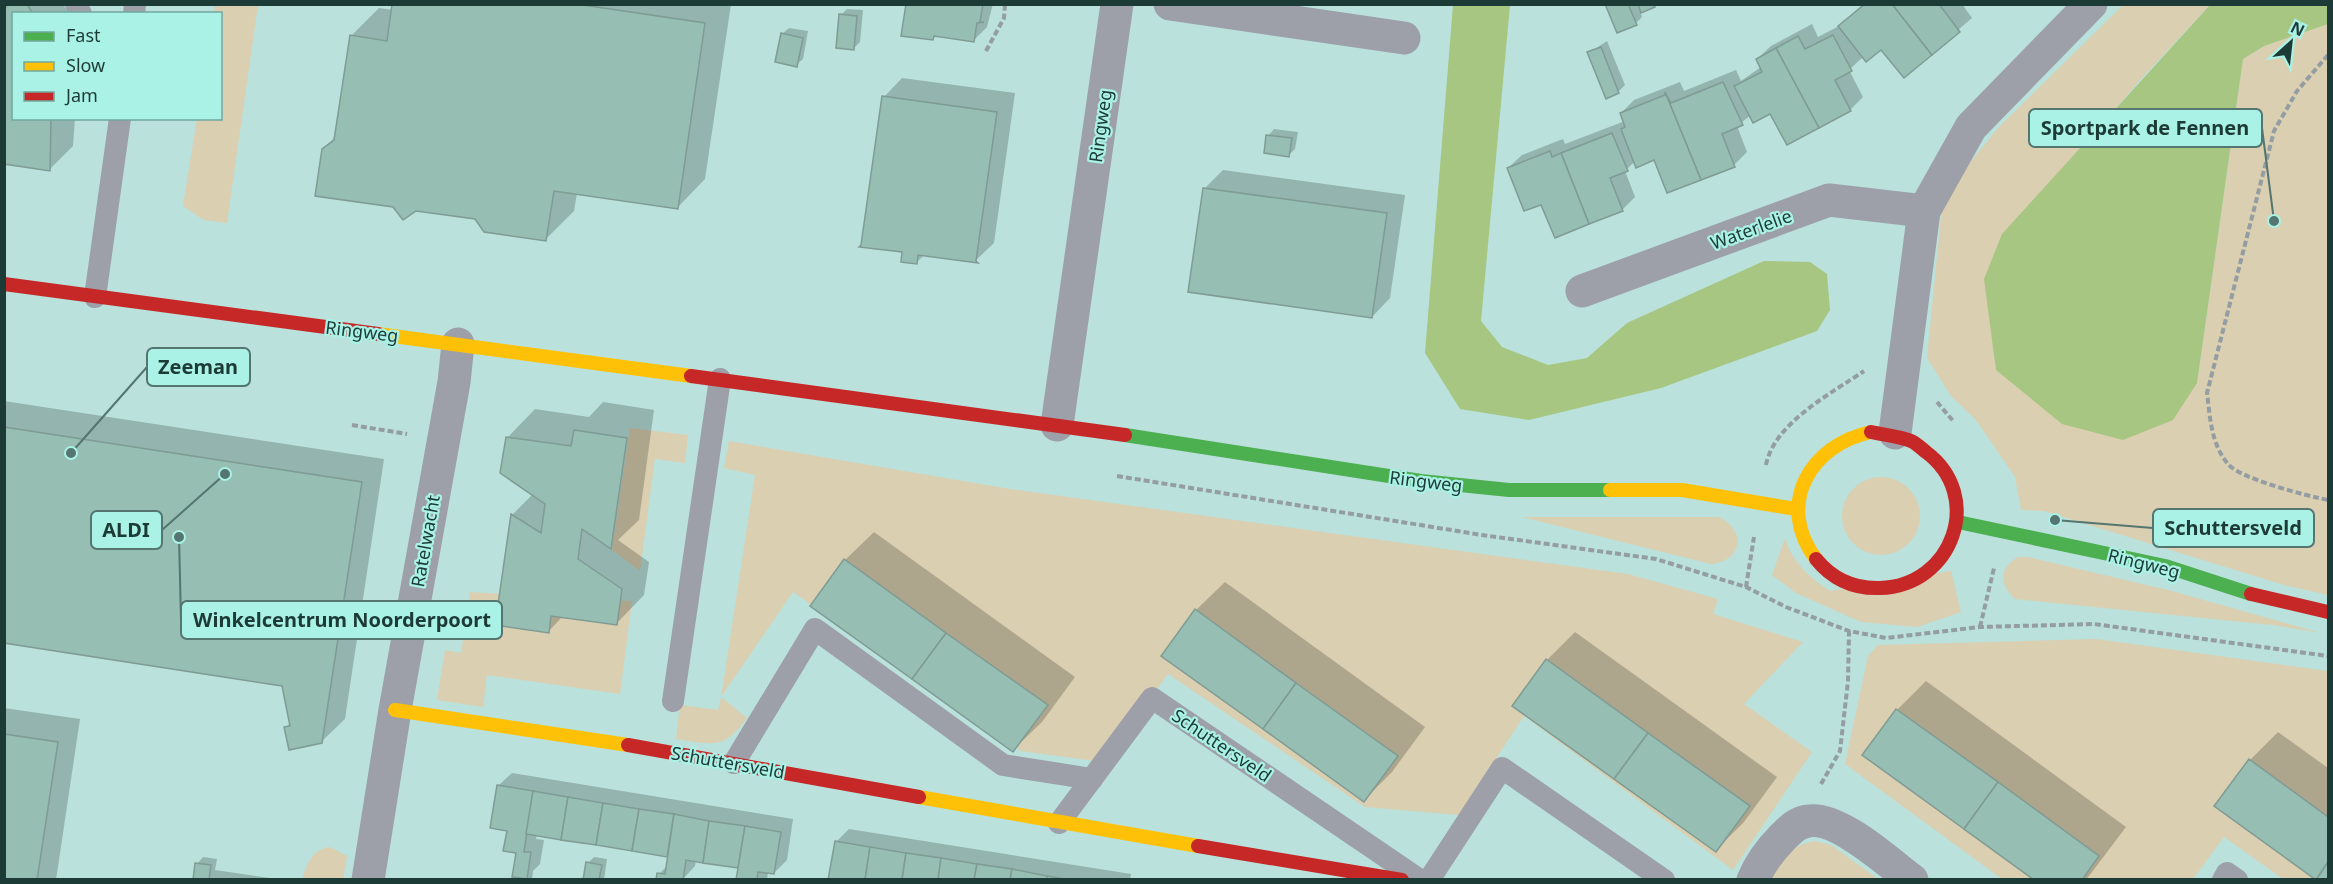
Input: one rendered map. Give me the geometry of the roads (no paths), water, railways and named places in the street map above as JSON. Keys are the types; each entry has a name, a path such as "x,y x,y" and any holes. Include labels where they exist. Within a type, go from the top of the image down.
{"main road":[{"name":"Ringweg","path":"4,284 1057,425 1421,481 1509,490 1682,490 1760,501 1796,509"},
{"path":"1871,432 1895,433 1923,445 1940,460 1954,485 1958,522 1947,553 1923,578 1903,587 1877,591 1854,587 1822,567 1809,549 1796,509 1804,481 1819,458 1842,440 1871,432"},
{"name":"Ringweg","path":"1958,522 2165,566 2232,590 2328,612"},
{"name":"Schuttersveld","path":"395,710 734,763 1059,823 1402,879"}],"street":[{"name":"Ringweg","path":"1057,425 1117,4"},
{"path":"1170,4 1404,38"},
{"path":"1895,433 1924,211 1971,127 2091,4"},
{"name":"Waterlelie","path":"1582,291 1829,200 1924,211"},
{"name":"Ratelwacht","path":"368,879 458,344"},
{"path":"1753,879 1772,848 1797,824 1811,820 1831,824 1847,832 1912,879"}],"lane":[{"path":"109,120 115,162"},
{"path":"95,297 120,120"},
{"path":"673,701 720,380"},
{"path":"734,763 815,629 1003,765 1092,779"},
{"name":"Schuttersveld","path":"1059,823 1152,698 1420,879"},
{"path":"1428,879 1502,768 1664,879"}],"place":[{"name":"Sportpark de Fennen","path":"2274,221"},
{"name":"Zeeman","path":"71,453"},
{"name":"ALDI","path":"225,474"},
{"name":"Schuttersveld","path":"2055,520"},
{"name":"Winkelcentrum Noorderpoort","path":"179,537"}]}
